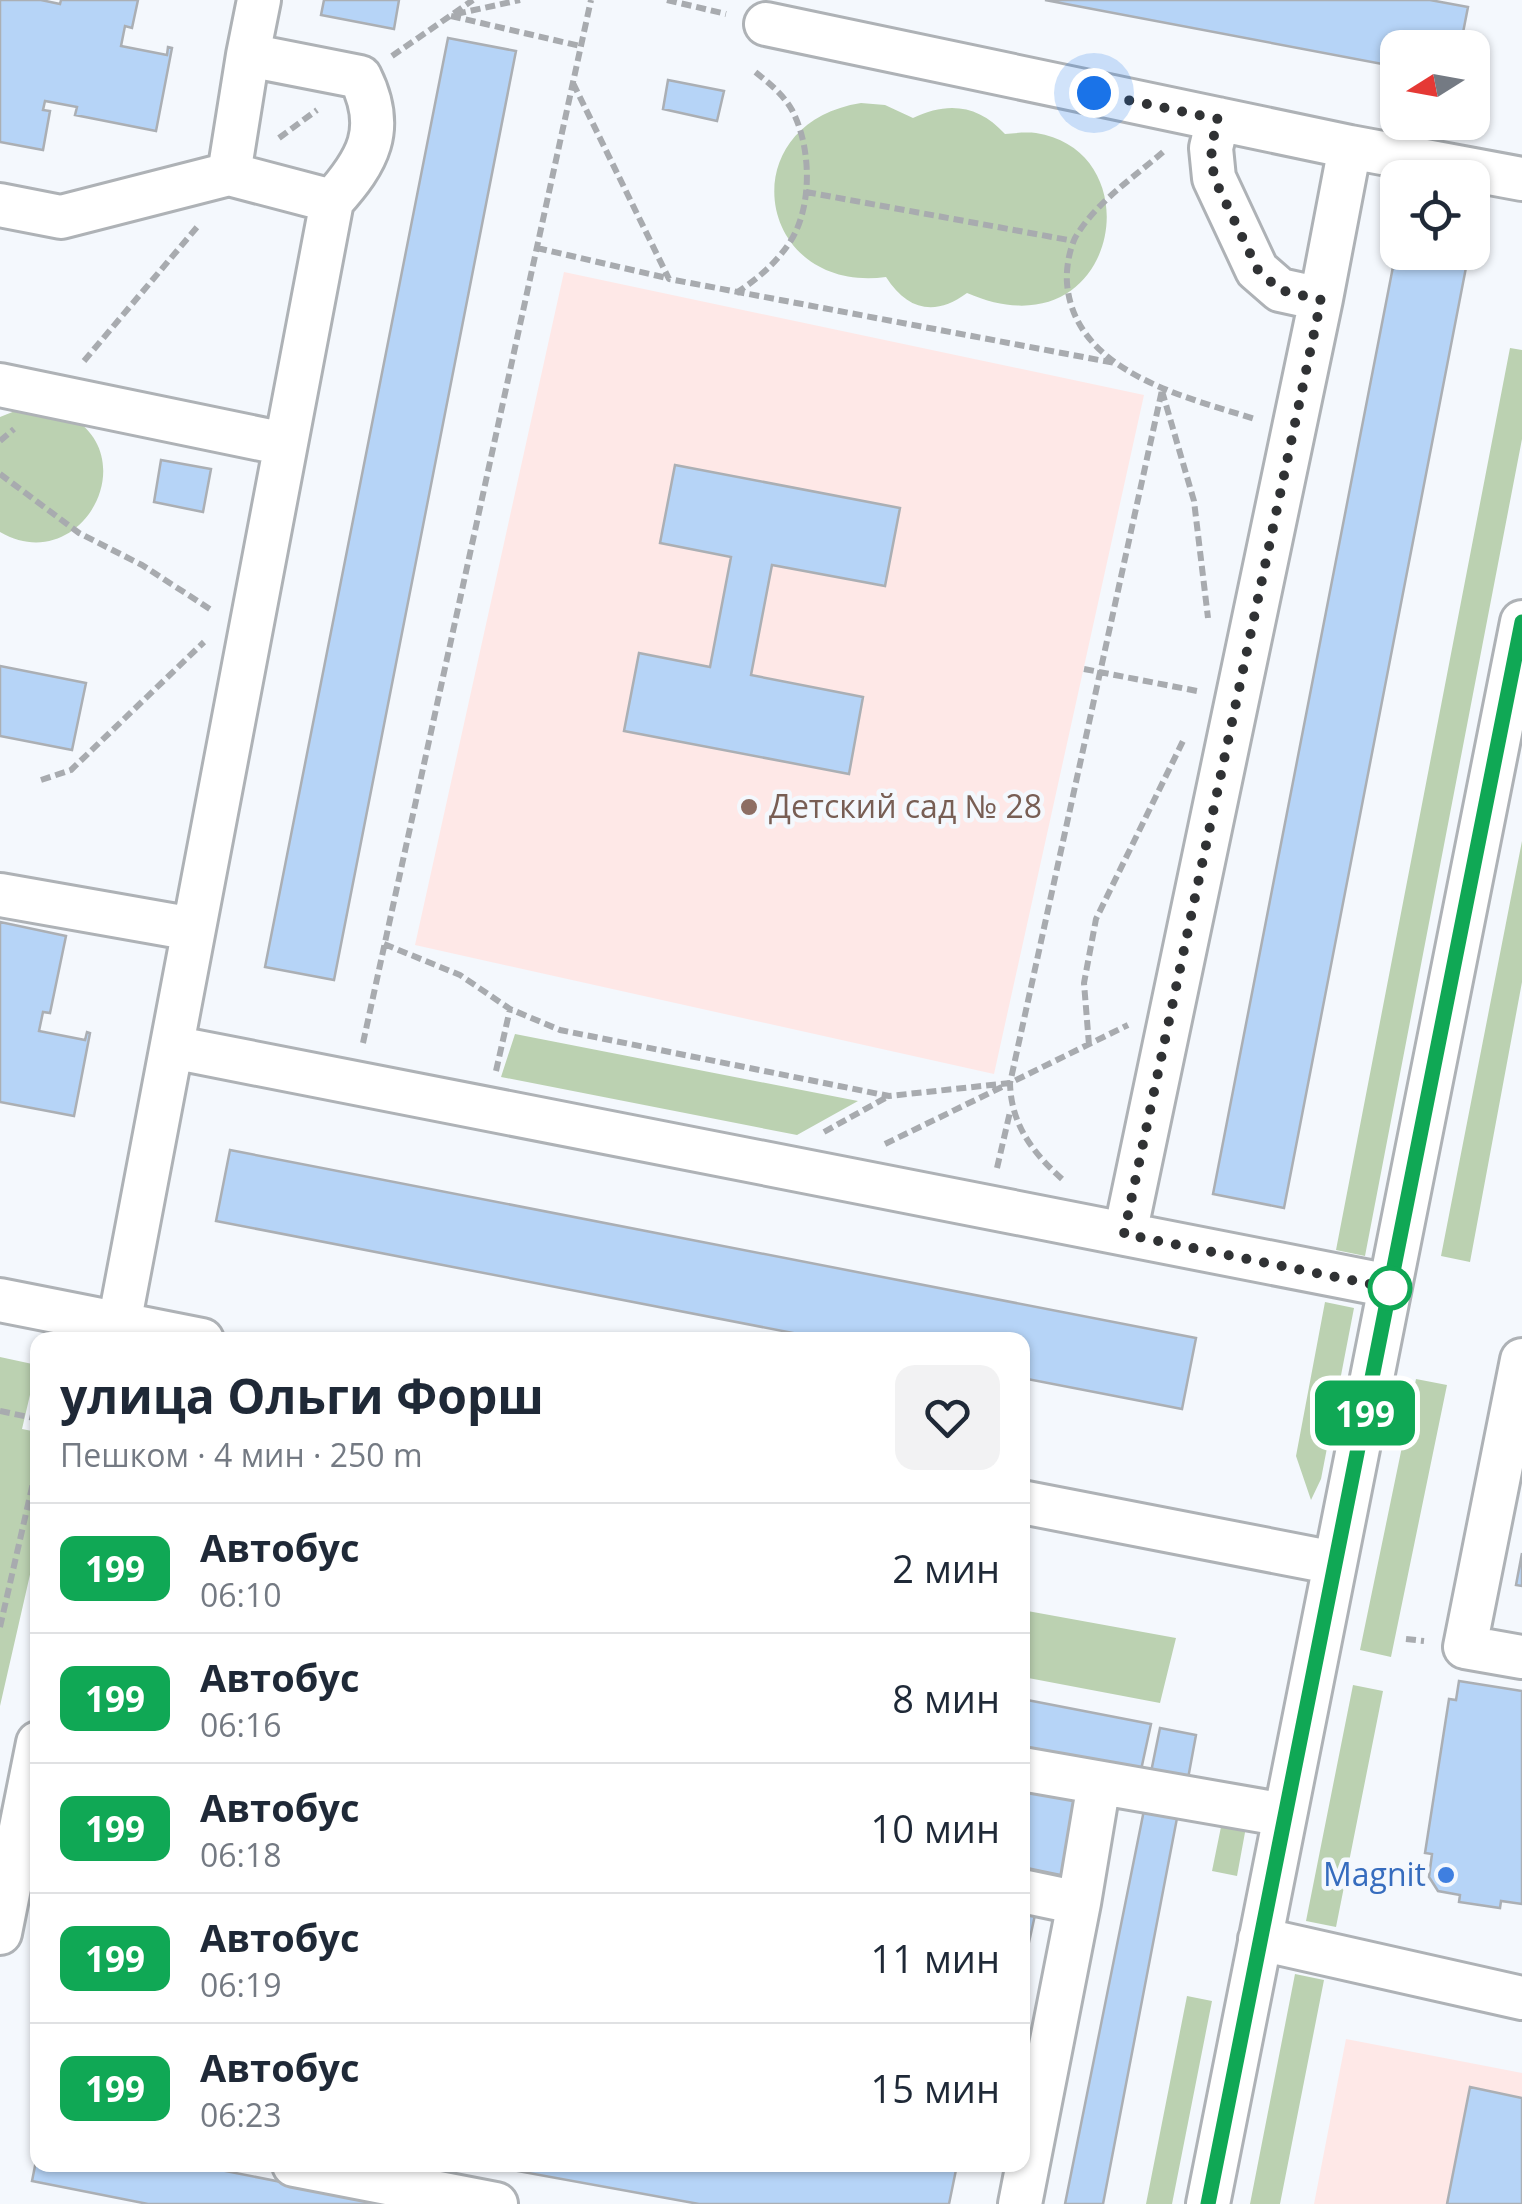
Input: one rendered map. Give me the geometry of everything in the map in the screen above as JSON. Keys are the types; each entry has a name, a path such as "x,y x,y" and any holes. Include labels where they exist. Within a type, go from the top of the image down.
{"street":[{"path":"230,174 258,0"},
{"path":"766,24 1350,147 1522,179"},
{"path":"0,1300 118,1332 193,929 239,623 286,444 332,201 371,147 373,103 360,78 248,55"},
{"path":"1211,118 1214,178 1258,270 1280,290 1321,300"},
{"path":"1124,1234 1294,432 1350,147"},
{"path":"0,204 61,217 230,174 332,201"},
{"path":"0,385 286,444"},
{"path":"1208,2204 1522,624"},
{"path":"0,895 193,929"},
{"path":"172,1047 1390,1286"},
{"path":"1522,1360 1465,1647 1522,1657"},
{"path":"1030,1504 1335,1564"},
{"path":"1030,1770 1285,1815"},
{"path":"1030,2111 1039,2021 1080,1903 1099,1783"},
{"path":"1,1927 30,1784"},
{"path":"1030,1893 1080,1903"},
{"path":"1260,1939 1522,1998"},
{"path":"356,2172 484,2194"},
{"path":"1020,2204 1024,2172"}],"path":[{"path":"0,441 54,396 221,198 230,174 473,0"},
{"path":"450,16 520,0"},
{"path":"354,1083 591,0"},
{"path":"667,0 766,24"},
{"path":"716,12 718,0"},
{"path":"450,16 581,46"},
{"path":"735,293 757,279 788,245 801,220 806,192 803,150 793,112 777,90 754,71"},
{"path":"573,83 668,278"},
{"path":"1211,118 1095,211 1074,241 1066,272 1068,297 1078,323 1115,363 1162,390 1294,432"},
{"path":"806,192 1074,241"},
{"path":"537,248 735,293 1115,363"},
{"path":"1162,390 1194,501 1209,614 1207,634"},
{"path":"988,1207 1010,1110 1010,1084 1162,390"},
{"path":"0,474 79,534 142,564 239,623 70,770 41,780"},
{"path":"1084,669 1237,700"},
{"path":"1089,1045 1084,983 1096,919 1188,728"},
{"path":"384,944 460,975 510,1009 560,1030 888,1096 1010,1084"},
{"path":"821,1174 1173,1002"},
{"path":"488,1109 510,1009"},
{"path":"1010,1110 1039,1159 1068,1184"},
{"path":"0,1412 30,1418"},
{"path":"0,1627 30,1496"}],"shaded area":[{"name":"Детский сад № 28","path":"564,272 1144,395 994,1074 415,945"},
{"path":"1346,2039 1522,2073 1522,2204 1314,2204"}],"green space":[{"path":"861,103 885,105 913,118 938,109 962,109 985,117 1005,134 1036,133 1074,148 1097,175 1106,209 1103,244 1086,276 1058,298 1018,306 967,293 933,307 912,303 886,277 842,275 809,260 786,235 775,204 777,172 791,141 819,117"},
{"path":"1510,348 1522,350 1522,439 1365,1256 1336,1250"},
{"path":"25,407 71,417 92,436 102,460 102,484 93,508 77,527 55,539 29,542 0,532 0,417"},
{"path":"1522,841 1522,982 1470,1262 1441,1256"},
{"path":"515,1034 858,1101 797,1135 501,1077"},
{"path":"1325,1302 1354,1308 1321,1479 1311,1500 1296,1456"},
{"path":"0,1357 30,1363 30,1395 22,1429 30,1431 30,1575 0,1706"},
{"path":"1416,1379 1447,1385 1391,1657 1360,1650"},
{"path":"1030,1611 1176,1638 1160,1703 1030,1678"},
{"path":"1353,1685 1383,1691 1336,1927 1306,1921"},
{"path":"1222,1822 1246,1827 1237,1876 1212,1871"},
{"path":"1295,1974 1324,1980 1280,2204 1250,2204"},
{"path":"1187,1996 1212,2001 1172,2204 1146,2204"}],"building":[{"path":"0,0 60,4 61,0 138,0 132,28 125,26 121,46 167,55 168,47 172,48 156,131 75,115 77,107 45,101 43,110 50,111 43,150 0,142"},
{"path":"324,0 399,0 394,29 321,15"},
{"path":"1045,0 1430,0 1468,7 1464,30 1380,30 1380,64"},
{"path":"448,38 516,51 334,980 265,967"},
{"path":"668,80 724,91 717,121 663,109"},
{"path":"1392,270 1466,270 1284,1208 1213,1194"},
{"path":"161,460 211,469 203,512 154,502"},
{"path":"675,465 900,508 885,586 772,565 751,675 863,697 849,774 624,731 639,653 710,667 731,557 660,543"},
{"path":"0,666 86,683 72,750 0,736"},
{"path":"0,922 66,936 50,1013 43,1012 39,1031 85,1040 87,1032 90,1033 74,1116 0,1102"},
{"path":"230,1150 1196,1338 1182,1409 1030,1380 1030,1332 788,1332 216,1221"},
{"path":"1522,1553 1522,1586 1516,1585"},
{"path":"1459,1681 1522,1691 1522,1904 1501,1901 1500,1908 1459,1902 1460,1895 1438,1891 1429,1877 1432,1854 1425,1853 1449,1699 1456,1700"},
{"path":"1030,1701 1151,1724 1141,1770 1030,1749"},
{"path":"1160,1728 1196,1735 1187,1784 1150,1777"},
{"path":"1030,1790 1085,1800 1070,1877 1030,1869"},
{"path":"1145,1805 1178,1813 1103,2204 1065,2204"},
{"path":"1470,2087 1522,2098 1522,2204 1447,2204"},
{"path":"34,2172 231,2172 393,2204 148,2204 32,2181"},
{"path":"523,2172 956,2172 949,2204 699,2204"}],"bus line":[{"name":"199","path":"1208,2204 1522,622"}],"place":[{"name":"Детский сад № 28","path":"749,807"},
{"name":"Magnit","path":"1446,1875"}],"route":[{"path":"1094,93 1218,119 1211,148 1214,178 1258,270 1280,290 1321,300 1124,1234 1390,1288"}]}
